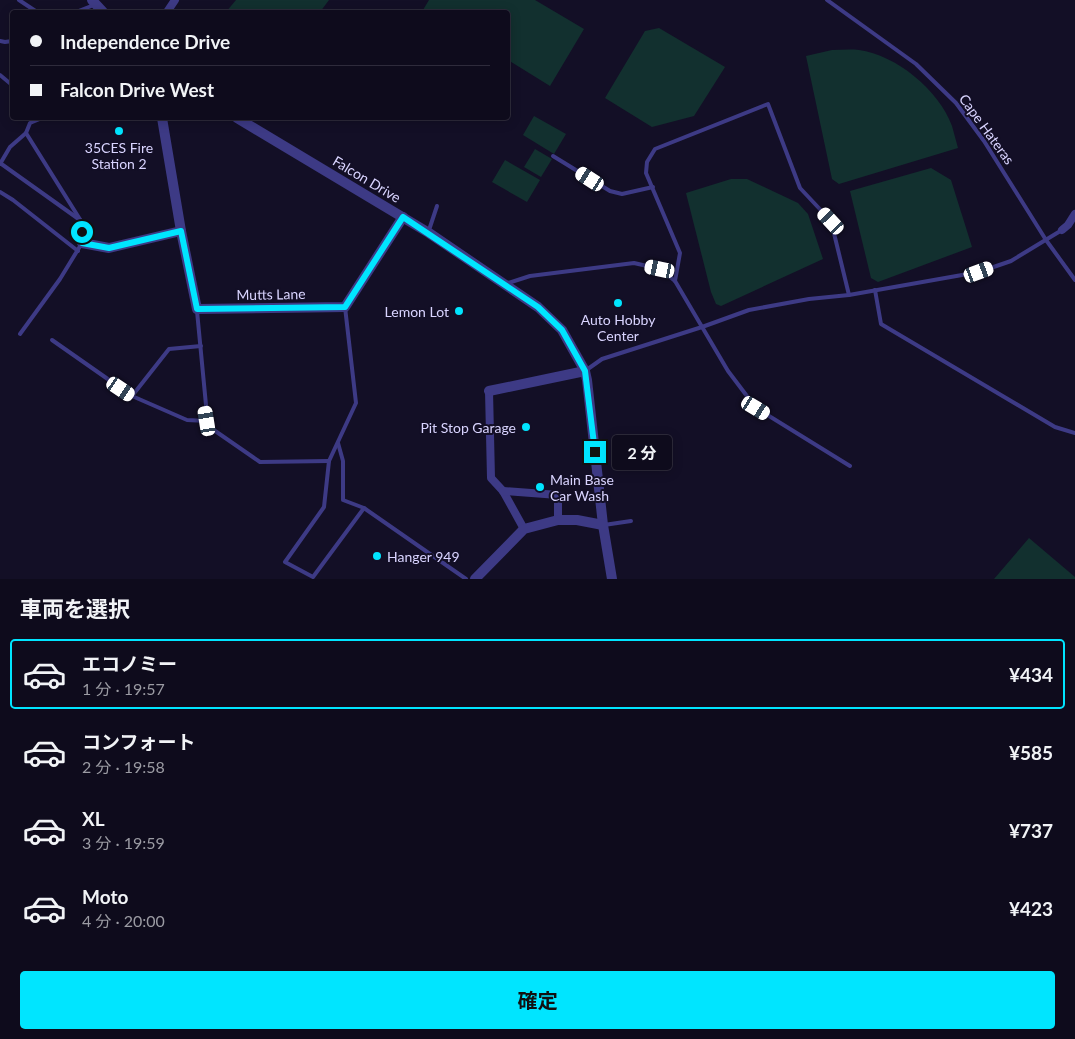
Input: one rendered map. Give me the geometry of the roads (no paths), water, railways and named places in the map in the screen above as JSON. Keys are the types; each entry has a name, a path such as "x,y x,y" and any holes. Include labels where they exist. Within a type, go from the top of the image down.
{"street":[{"path":"162,120 181,231 197,309"},
{"name":"Falcon Drive","path":"240,120 429,233 538,307 562,330 585,371"},
{"path":"1062,230 1068,225 1075,214"},
{"path":"345,307 403,217"},
{"path":"80,247 109,248 181,231"},
{"name":"Mutts Lane","path":"197,309 345,307"},
{"path":"524,529 503,491 491,478 489,391 585,371 603,525 612,579"},
{"path":"503,491 558,495 558,520"},
{"path":"475,579 524,529 558,520 577,520 603,525"}],"lane":[{"path":"19,0 34,10"},
{"name":"Cape Hateras","path":"827,0 916,64 956,103 984,141 1046,240 1075,280"},
{"path":"80,10 94,2"},
{"path":"0,75 10,83"},
{"path":"675,282 680,253 646,173 647,162 655,149 768,104 800,188 831,221 849,295"},
{"path":"29,120 30,123 26,133 10,147 0,163 81,221"},
{"path":"30,123 37,120"},
{"path":"20,334 60,279 80,247 81,221 26,133"},
{"path":"553,156 610,191 622,194 653,187"},
{"path":"0,192 80,247"},
{"path":"429,233 437,206"},
{"path":"585,371 602,359 749,310 809,299 849,295 979,272 1011,261 1062,230"},
{"path":"506,284 530,276 634,263 660,269 675,282 728,371 756,408 850,466"},
{"path":"875,290 881,324 1055,427 1075,433"},
{"path":"345,307 356,403 329,461 324,507 285,562 313,577 364,508"},
{"path":"197,309 208,426 260,462 329,461"},
{"path":"52,340 132,396 187,420 207,421"},
{"path":"132,396 168,349 201,346"},
{"path":"338,442 343,461 343,500 364,508 466,579"},
{"path":"603,525 631,521"}],"place":[{"name":"35CES Fire Station 2","path":"119,131"},
{"name":"Auto Hobby Center","path":"618,303"},
{"name":"Lemon Lot","path":"459,311"},
{"name":"Pit Stop Garage","path":"526,427"},
{"name":"Main Base Car Wash","path":"540,487"},
{"name":"Hanger 949","path":"377,556"}]}
